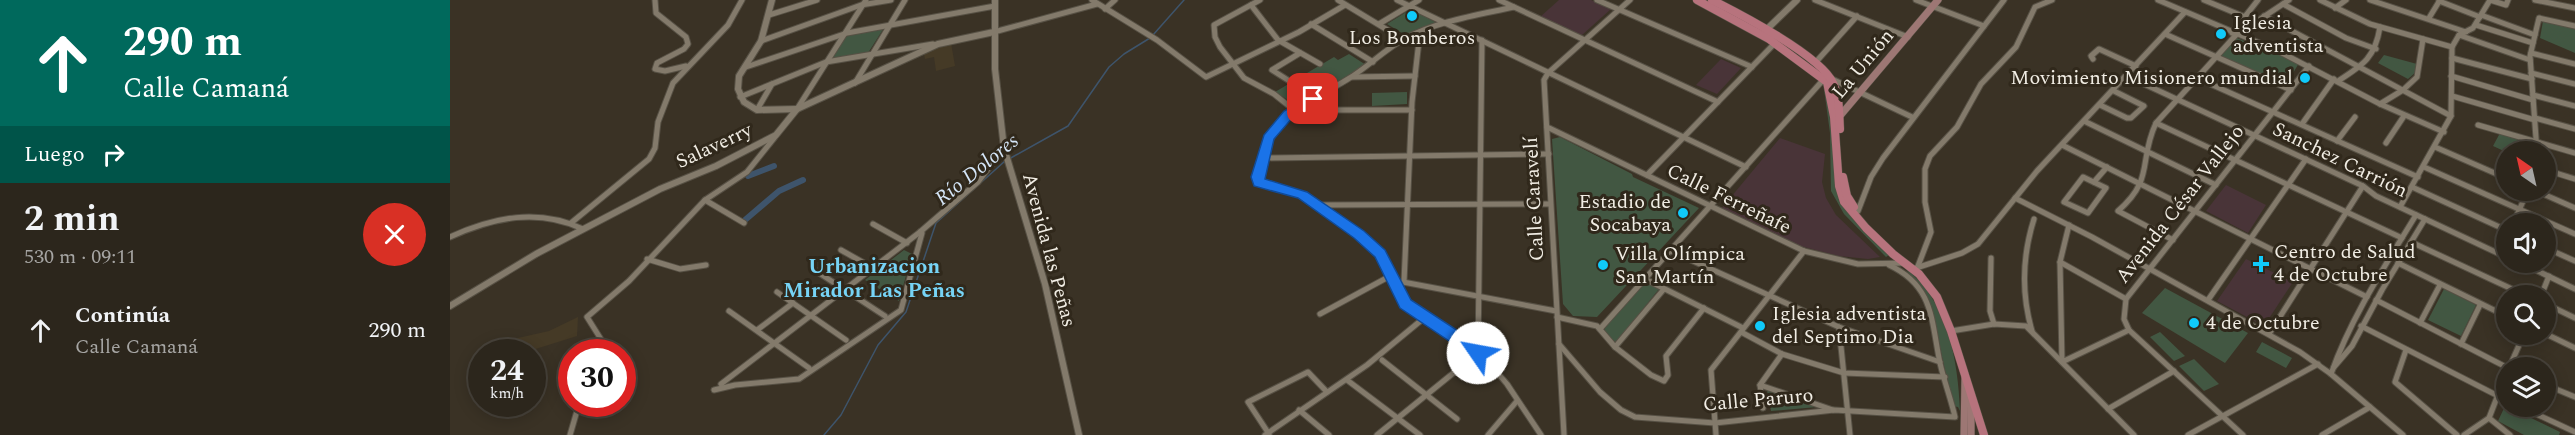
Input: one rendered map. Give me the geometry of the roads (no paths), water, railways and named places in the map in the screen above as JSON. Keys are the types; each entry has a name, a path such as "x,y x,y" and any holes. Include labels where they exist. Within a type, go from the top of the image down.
{"main road":[{"path":"1696,0 1764,31"},
{"path":"1712,0 1815,63 1834,80 1847,196 1858,211 1913,266 1937,297 1951,331 1984,435"},
{"name":"La Unión","path":"1837,117 1938,0"},
{"path":"1778,40 1824,79 1829,87 1837,117 1839,186 1844,202 1879,241 1913,266"},
{"path":"1964,435 1965,378"},
{"path":"1971,397 1971,435"}],"street":[{"path":"655,0 656,13 686,38 688,44 684,49 657,63 655,69 665,71 688,66"},
{"path":"571,223 649,159 655,148 658,122 676,78 728,25 742,0"},
{"path":"772,0 761,41 738,80 740,97 746,105 757,111 797,109 843,35 860,2"},
{"path":"769,15 817,0"},
{"path":"761,41 866,0"},
{"path":"860,2 891,0"},
{"path":"855,83 905,0"},
{"path":"1105,9 1115,0"},
{"path":"1260,0 1214,27 1215,37 1247,80 1274,94 1294,110 1412,110"},
{"path":"1338,0 1404,40"},
{"path":"1397,0 1746,167"},
{"path":"1379,24 1419,0"},
{"path":"1499,0 1719,102"},
{"path":"1597,0 1752,67"},
{"path":"1548,73 1630,0"},
{"path":"1764,31 1797,0"},
{"path":"1815,0 1908,37"},
{"path":"1916,0 1984,26"},
{"path":"1858,211 1871,177 1912,117 2004,0"},
{"path":"1913,266 1931,232 1925,202 1925,169 1930,156 1958,127 1981,84 2016,47 2028,26 2032,12 2052,0"},
{"path":"2158,0 2309,66 2404,116 2444,132"},
{"path":"2204,0 2245,17"},
{"path":"2173,240 2118,211 2143,185 2148,136 2156,123 2234,34 2257,0"},
{"path":"2234,34 2289,0"},
{"path":"2320,0 2380,27 2452,47"},
{"path":"2335,8 2346,0"},
{"path":"2370,0 2466,32"},
{"path":"2431,0 2535,35"},
{"path":"2400,207 2451,116 2452,47 2459,35 2476,24 2490,0 2507,3"},
{"path":"2535,0 2575,8"},
{"path":"2429,18 2439,1"},
{"path":"994,32 1095,2 1157,40 1206,77 1282,40 1345,4"},
{"path":"746,67 843,35 995,3"},
{"name":"Avenida las Peñas","path":"995,3 994,32 1004,148 1045,284 1079,435"},
{"path":"2283,4 2346,38 2376,49"},
{"path":"1251,5 1278,40 1282,40 1320,64"},
{"path":"1514,7 1446,23 1420,32 1404,40 1351,77 1294,110 1279,123 1268,138 1257,177 1259,182 1293,191 1318,205 1374,247 1392,275 1406,304 1478,353 1498,373 1542,435"},
{"path":"1913,266 1962,253 1978,244 2014,198 2185,12"},
{"path":"1815,63 1857,16"},
{"path":"2264,16 2451,116"},
{"path":"2537,141 2530,60 2539,18 2575,26"},
{"path":"1311,24 1373,62"},
{"path":"2476,24 2533,43"},
{"path":"2302,124 2336,80 2373,56 2380,27"},
{"name":"Salaverry","path":"450,306 583,229 660,189 716,166 776,135 797,109 938,44 994,32"},
{"path":"1404,282 1412,110 1420,32"},
{"path":"2165,34 2291,90"},
{"path":"2459,35 2530,60"},
{"path":"2380,104 2403,90 2417,77 2423,39"},
{"path":"1377,435 1478,353 1482,40"},
{"path":"1647,175 1778,40"},
{"path":"740,97 826,62 938,44"},
{"path":"2093,59 2091,56 2099,49 2136,66"},
{"path":"2531,52 2575,64"},
{"path":"1291,82 1272,71 1300,53"},
{"path":"2452,58 2575,84"},
{"name":"Avenida César Vallejo","path":"2129,330 2124,319 2126,299 2309,66"},
{"name":"Calle Caravelí","path":"1548,73 1544,80 1564,435"},
{"name":"Sanchez Carrión","path":"2127,75 2363,186 2376,196 2496,251"},
{"path":"1351,77 1415,76"},
{"path":"2451,76 2575,106"},
{"path":"2197,78 2418,177"},
{"path":"1600,329 1824,79 1834,80 1912,117"},
{"path":"757,111 772,84"},
{"path":"2100,105 2131,118 2144,106 2114,90"},
{"path":"2452,96 2575,129"},
{"path":"2386,144 2404,116"},
{"path":"2337,141 2355,117"},
{"path":"2084,121 2216,185"},
{"path":"2156,123 2402,238"},
{"path":"2478,125 2534,141"},
{"name":"Calle Ferreñafe","path":"1547,127 1803,251 1846,262 1913,266"},
{"path":"601,339 587,316 628,280 705,201 747,172 776,135"},
{"path":"2062,145 2367,297"},
{"path":"2435,147 2496,174"},
{"path":"721,384 908,243 978,182 1004,148"},
{"path":"2556,148 2575,153"},
{"path":"1262,158 1549,154"},
{"path":"2208,300 2306,159"},
{"path":"2094,182 2107,167"},
{"path":"2424,167 2575,234"},
{"path":"2556,173 2575,179"},
{"path":"2083,177 2094,182 2106,188 2088,213 2064,202 2083,177"},
{"path":"2270,334 2363,186"},
{"path":"2412,187 2496,225"},
{"path":"2014,198 2208,300 2332,371 2403,435"},
{"path":"2556,200 2575,208"},
{"path":"705,201 744,223"},
{"path":"2518,213 2524,201"},
{"path":"1318,205 1550,204"},
{"path":"450,237 516,215 546,215 583,229"},
{"path":"2332,371 2340,348 2367,297 2416,215"},
{"path":"2032,331 2024,299 2024,253 2034,219"},
{"path":"2332,371 2340,363 2425,219"},
{"path":"873,224 908,243"},
{"path":"2062,362 2060,262 2069,225"},
{"path":"714,390 729,384 784,383 799,379 896,314 901,310 909,288 921,232"},
{"path":"2411,242 2503,285"},
{"path":"841,250 873,268"},
{"path":"1671,251 1839,327 1940,362"},
{"path":"1716,435 1711,370 1803,251"},
{"path":"2556,252 2575,261"},
{"path":"1990,258 1990,311 1994,324"},
{"path":"647,259 664,262 675,270 689,271 706,265"},
{"path":"2060,262 2126,299"},
{"path":"2398,263 2496,311"},
{"path":"1645,279 1704,308 1782,354 1844,373 1944,377 1929,303 1906,273 1889,265"},
{"path":"813,269 885,316"},
{"path":"2543,273 2575,288"},
{"path":"1320,315 1392,275"},
{"path":"2545,285 2549,276"},
{"path":"1396,284 1404,282 1480,296 1556,314 1600,329 1615,346 1651,375 1664,381 1668,375 1666,356 1704,308"},
{"path":"2420,323 2440,285"},
{"path":"1615,346 1664,289"},
{"path":"777,292 846,340"},
{"path":"2376,300 2496,362"},
{"path":"757,330 793,303"},
{"path":"2461,344 2480,304"},
{"path":"2556,309 2575,318"},
{"path":"729,311 809,368"},
{"path":"1327,392 1308,372 1248,402 1268,434 1299,410 1347,380 1424,318"},
{"path":"1951,331 1994,324 2021,324 2032,331 2134,435"},
{"path":"2361,326 2496,395"},
{"path":"1839,327 1850,435"},
{"path":"2062,362 2129,330 2243,435"},
{"path":"2556,339 2575,348"},
{"name":"Calle Paruro","path":"1559,344 1600,392 1621,410 1635,417 1715,423 1834,410 1955,417 1944,377"},
{"path":"2406,350 2395,382 2457,435"},
{"path":"1763,408 1760,385 1782,354"},
{"path":"1382,360 1456,420"},
{"path":"2188,435 2318,364"},
{"path":"2108,409 2174,371"},
{"path":"1347,380 1420,435"},
{"path":"1760,385 1834,410"},
{"path":"2556,389 2575,397"},
{"path":"2464,435 2489,418 2496,399"},
{"path":"1488,435 1517,401"},
{"path":"2322,435 2370,407"},
{"path":"1299,410 1329,435"},
{"path":"570,435 575,417"},
{"path":"2543,417 2575,432"},
{"path":"2489,418 2510,435"}],"waterway":[{"name":"Río Dolores","path":"1153,35 1184,0"},
{"name":"Río Dolores","path":"1009,159 1068,126 1109,67 1124,54 1150,38"},
{"name":"Río Dolores","path":"824,435 841,415 878,345 906,312 936,223 1005,161"},
{"path":"748,176 774,166"},
{"path":"745,220 779,191 803,180"}],"place":[{"name":"Los Bomberos","path":"1412,16"},
{"name":"Iglesia adventista","path":"2221,34"},
{"name":"Movimiento Misionero mundial","path":"2305,78"},
{"name":"Estadio de Socabaya","path":"1683,213"},
{"name":"Centro de Salud 4 de Octubre","path":"2261,264"},
{"name":"Villa Olímpica San Martín","path":"1603,265"},
{"name":"4 de Octubre","path":"2194,323"},
{"name":"Iglesia adventista del Septimo Dia","path":"1760,326"}],"district":[{"name":"Urbanizacion Mirador Las Peñas","path":"874,279"}]}
